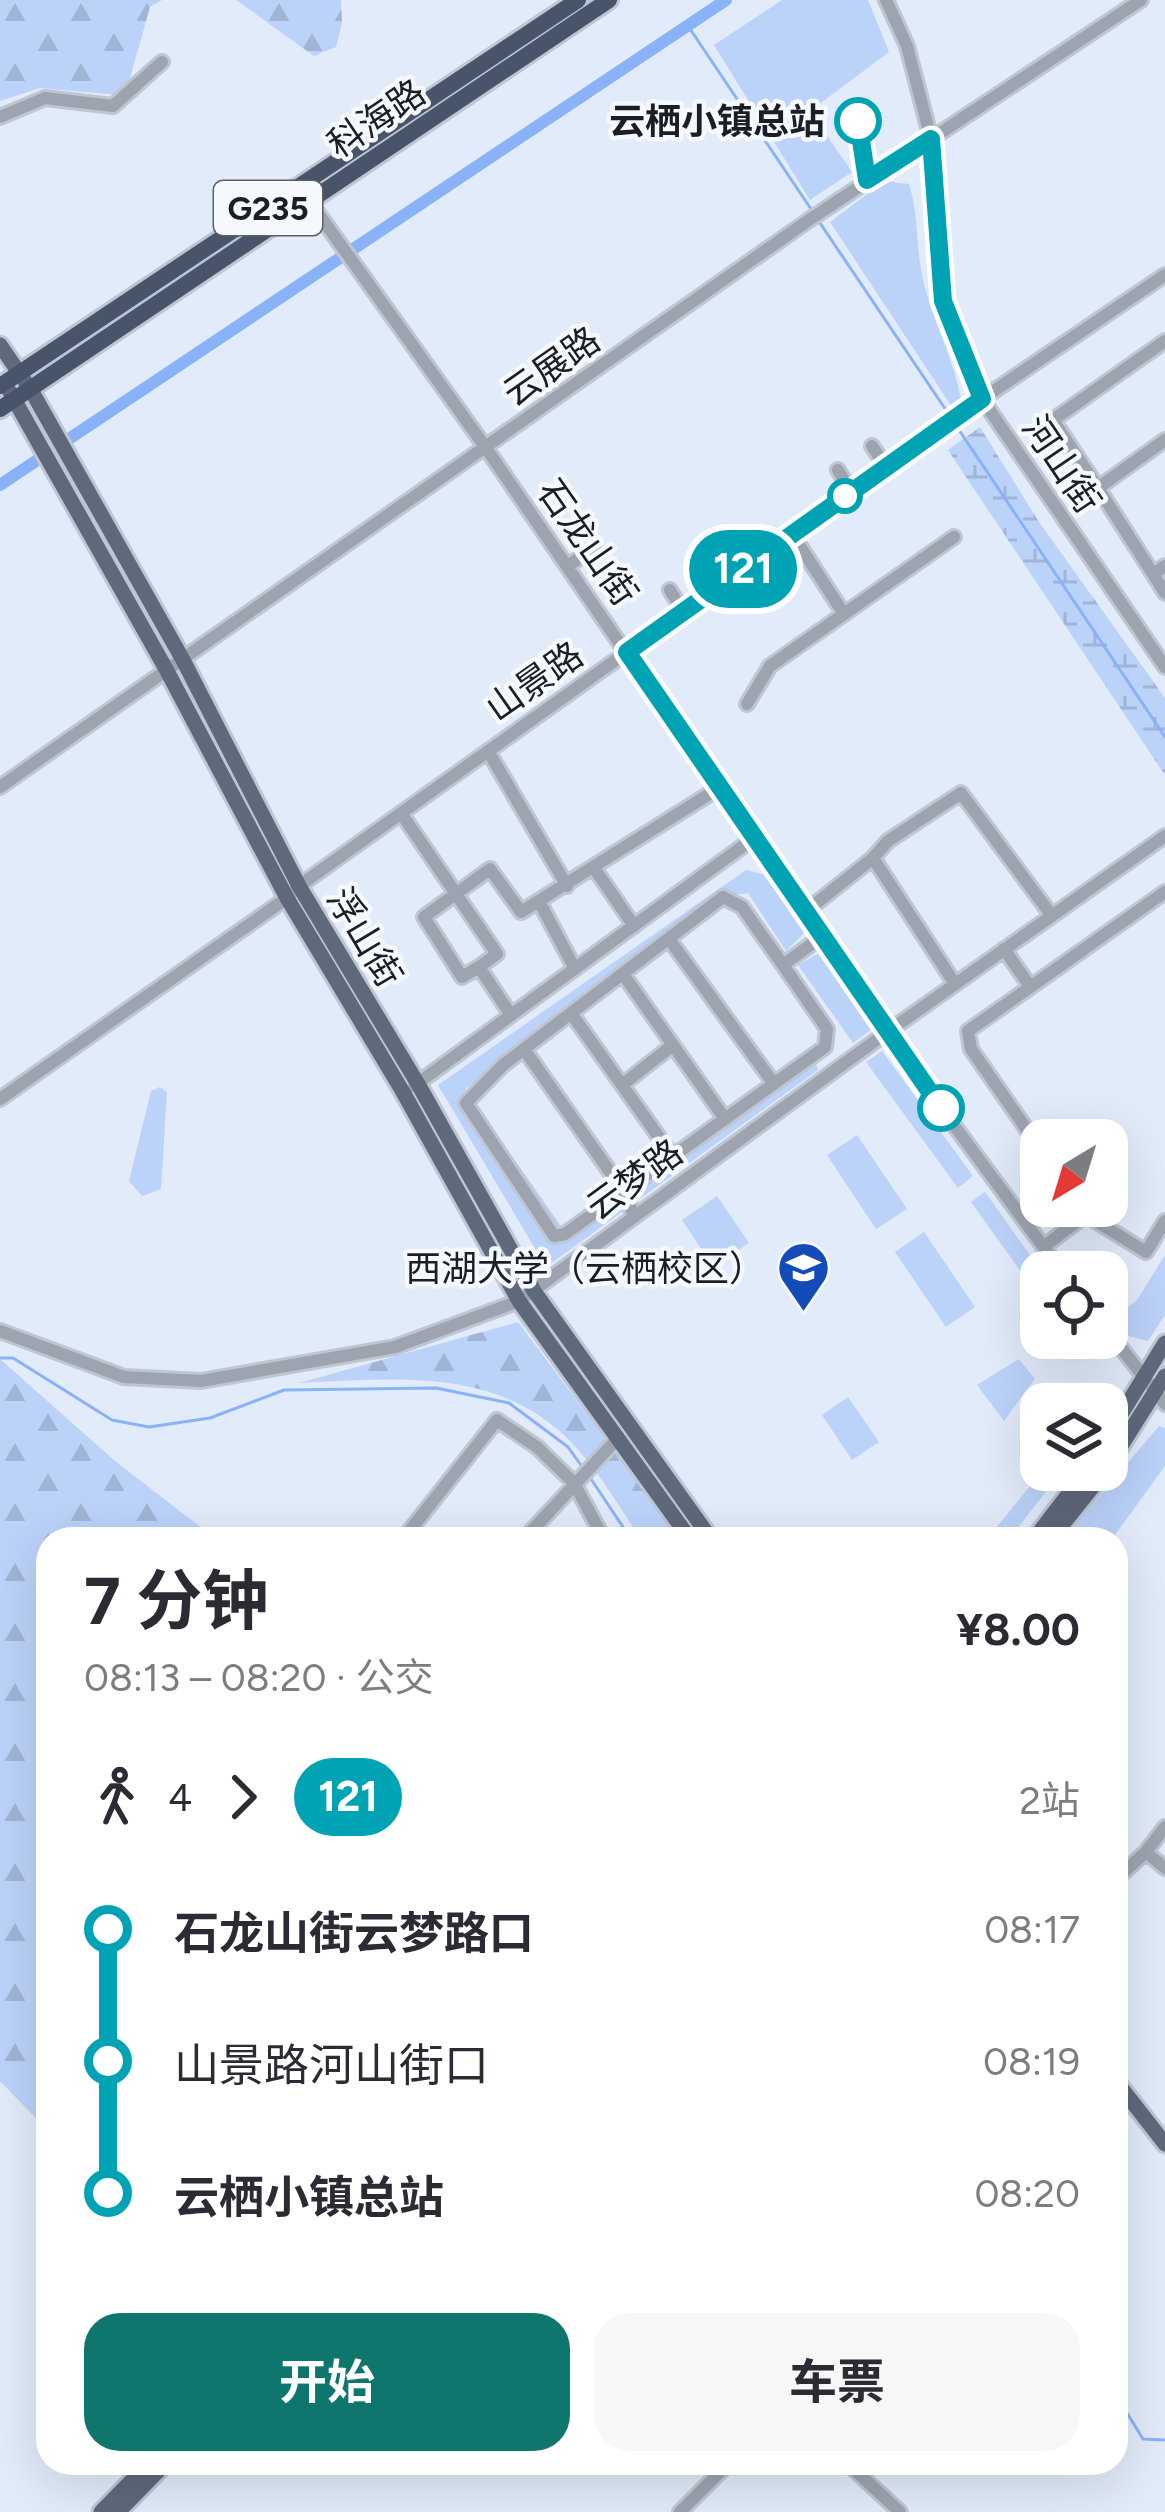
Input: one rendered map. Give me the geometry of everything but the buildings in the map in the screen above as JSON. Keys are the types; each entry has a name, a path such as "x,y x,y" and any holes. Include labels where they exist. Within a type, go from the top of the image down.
{"highway":[{"name":"科海路","path":"10,388 578,0"},
{"name":"科海路","path":"10,388 310,202 609,0"}],"main road":[{"name":"浮山街","path":"0,345 10,388 293,892 534,1291 702,1527"},
{"name":"浮山街","path":"10,388 49,422 183,660 293,892"},
{"name":"浮山街","path":"410,1088 519,1301 681,1527"},
{"path":"1128,1402 1165,1343"},
{"path":"1128,1440 1160,1399 1165,1376"},
{"path":"1043,1527 1071,1491"},
{"path":"1060,1527 1089,1491"},
{"path":"1128,2096 1165,2144"},
{"path":"100,2512 137,2475"},
{"path":"118,2512 154,2475"}],"street":[{"name":"河山街","path":"886,0 908,46 931,139 943,301 982,399 1165,668"},
{"name":"云展路","path":"0,787 815,216 1141,0"},
{"path":"0,117 44,98 113,106 162,62"},
{"name":"石龙山街","path":"310,202 568,566 886,1033 1046,1251"},
{"name":"山景路","path":"0,1099 952,420 1165,275"},
{"path":"1165,341 1053,420 1159,570 1165,593"},
{"path":"1098,488 1165,440"},
{"path":"872,446 886,467"},
{"path":"838,470 851,492"},
{"path":"750,532 753,562"},
{"path":"792,534 844,614"},
{"path":"747,704 770,666 954,536"},
{"path":"568,566 595,547"},
{"path":"670,590 682,612"},
{"path":"488,751 566,886"},
{"path":"401,813 455,892 497,954 462,977 424,916 455,892 490,869 521,912 719,788"},
{"path":"804,913 888,842 961,793 1052,916"},
{"name":"云梦路","path":"0,1330 124,1377 201,1381 395,1346 519,1301 1165,836"},
{"path":"410,1088 754,838"},
{"path":"873,858 955,984"},
{"path":"594,868 634,926"},
{"path":"1020,1120 971,1049 968,1031 1165,892"},
{"path":"723,898 742,907 827,1029 825,1048 565,1234 554,1236 466,1103 524,1049 669,939 723,898"},
{"path":"540,902 574,969"},
{"path":"784,965 821,938"},
{"path":"669,939 774,1084"},
{"path":"1004,950 1029,985"},
{"path":"479,967 511,1016"},
{"path":"623,974 725,1119"},
{"path":"571,1013 673,1156"},
{"path":"622,1084 673,1046"},
{"path":"524,1049 624,1192 634,1216"},
{"path":"1108,1227 1146,1252 1165,1221"},
{"path":"1043,1247 1065,1227"},
{"path":"1128,1357 1160,1399"},
{"path":"412,1527 497,1420 582,1475 600,1527"},
{"path":"535,1527 618,1438"},
{"path":"1128,1869 1165,1827"},
{"path":"1146,1852 1165,1868"},
{"path":"680,2512 717,2475"},
{"path":"860,2475 900,2512"}],"green space":[{"path":"0,0 162,0 150,7 130,78 117,95 40,88 0,101"},
{"path":"236,0 341,0 336,47 314,56"},
{"path":"782,0 868,0 889,52 810,111 852,172 810,200 714,45"},
{"path":"909,184 925,287 961,399 952,407 830,222 878,186"},
{"path":"980,427 1039,522 1165,698 1165,775 948,450"},
{"path":"746,870 766,875 806,931 786,951 748,893 717,898 465,1089 561,1226 811,1050 818,1070 546,1267 438,1085"},
{"path":"821,952 872,1029 853,1043 798,965"},
{"path":"882,1051 973,1176 958,1188 866,1062"},
{"path":"160,1087 167,1092 161,1189 142,1196 129,1181 151,1091"},
{"path":"857,1135 907,1209 876,1229 827,1155"},
{"path":"985,1192 1027,1251 1020,1251 1020,1271 971,1202"},
{"path":"717,1196 749,1243 713,1267 682,1220"},
{"path":"924,1232 975,1307 946,1327 895,1252"},
{"path":"1165,1255 1165,1315 1148,1341 1128,1336 1128,1307"},
{"path":"518,1322 672,1527 633,1527 570,1441 510,1400 443,1382 299,1383"},
{"path":"0,1359 115,1461 200,1527 36,1527 36,2118 0,2081"},
{"path":"1019,1359 1035,1379 1020,1383 1020,1399 1004,1421 977,1385"},
{"path":"848,1397 879,1442 852,1460 822,1415"},
{"path":"1159,1426 1165,1428 1165,1466 1121,1527 1073,1527 1104,1491 1128,1491 1128,1462"},
{"path":"1026,1491 1047,1491 1018,1527 997,1527"}],"waterway":[{"path":"0,485 726,0"},
{"path":"688,26 813,212"},
{"path":"818,220 950,416"},
{"path":"955,424 1165,737"},
{"path":"0,1358 13,1358 112,1420 149,1427 210,1418 284,1390 436,1388 509,1403 568,1447 583,1468"},
{"path":"589,1476 623,1527"},
{"path":"1128,2415 1143,2439 1165,2440"}],"bus line":[{"name":"121","path":"858,121 867,180 931,139 943,301 982,399 627,652 941,1108"}],"place":[{"name":"云栖小镇总站","path":"858,121"},
{"name":"西湖大学（云栖校区）","path":"804,1314"}]}
